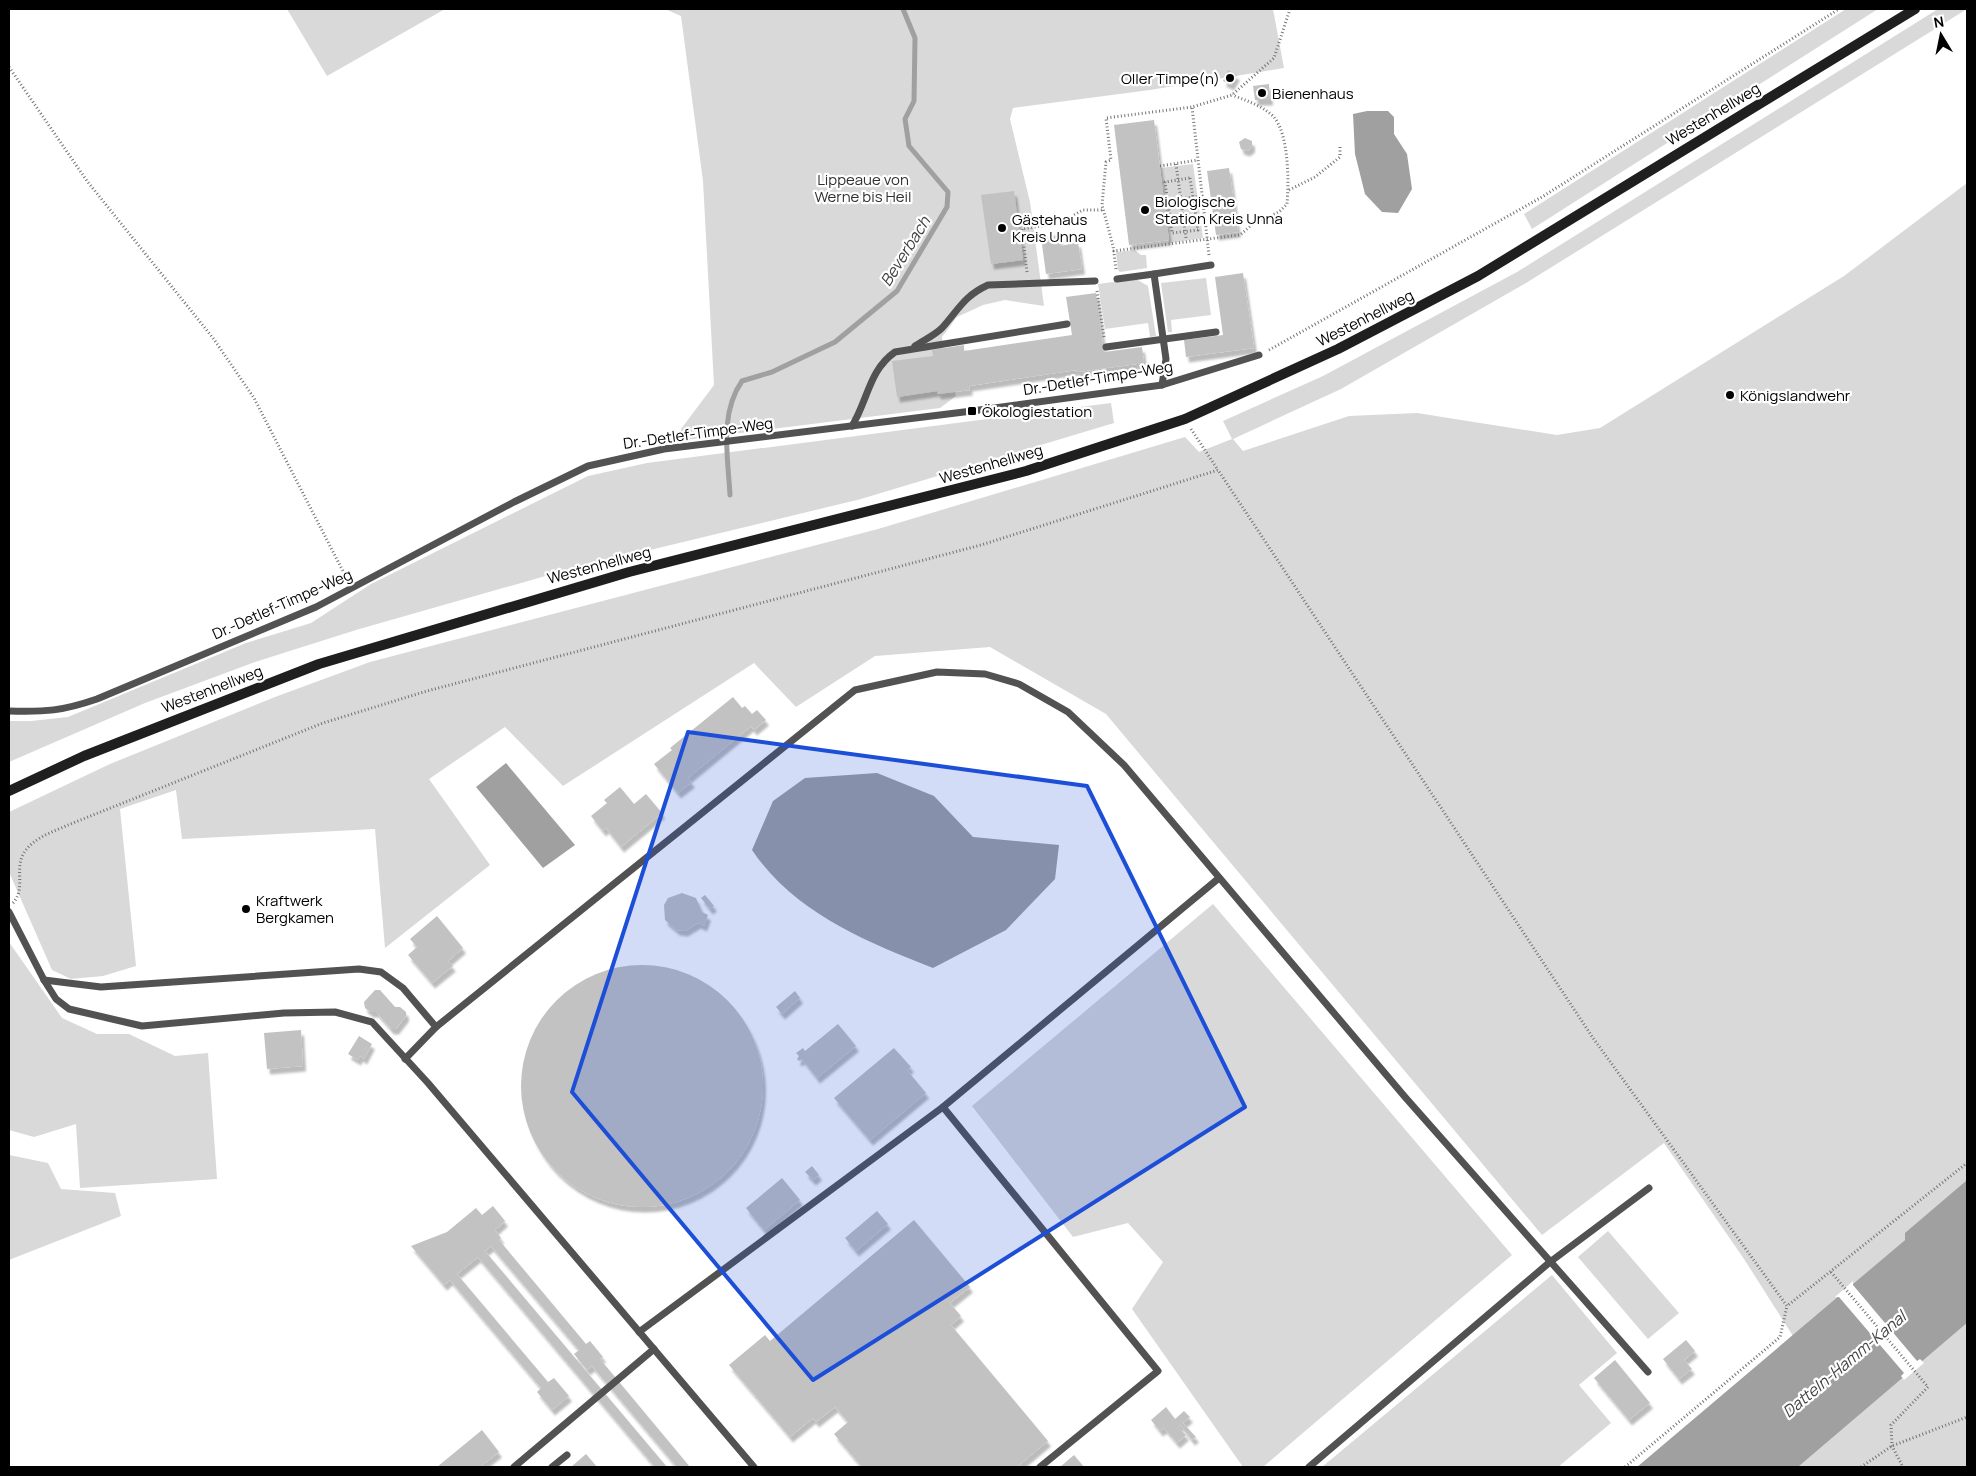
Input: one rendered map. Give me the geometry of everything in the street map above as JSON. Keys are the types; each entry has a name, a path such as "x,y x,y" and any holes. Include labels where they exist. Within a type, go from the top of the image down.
{"main road":[{"name":"Westenhellweg","path":"9,792 84,756 319,664 629,572 1026,471 1185,419 1338,350 1478,276 1915,9"}],"lane":[{"path":"1117,279 1211,265"},
{"path":"1154,274 1166,359 1162,384"},
{"path":"911,348 941,330 958,306 972,292 988,285 1095,281"},
{"path":"852,426 860,412 865,392 877,369 895,352 1067,324"},
{"path":"1106,347 1216,332"},
{"name":"Dr.-Detlef-Timpe-Weg","path":"9,711 48,712 73,708 97,700 316,607 514,502 588,466 664,449 852,426 1162,384 1259,355"},
{"path":"406,1059 436,1027 855,690 937,672 985,674 1020,684 1068,712 1124,765 1404,1097 1648,1372"},
{"path":"639,1332 944,1107 1219,878"},
{"path":"9,912 44,980 56,999 69,1009 142,1026 284,1013 335,1012 372,1022 406,1059 754,1467"},
{"path":"44,980 101,987 359,969 381,972 403,988 436,1027"},
{"path":"944,1107 1158,1371 1040,1467"},
{"path":"1309,1467 1550,1262 1649,1188"},
{"path":"514,1467 654,1349"},
{"path":"552,1467 567,1455"}],"path":[{"path":"1117,279 1114,251 1103,210 1106,162 1111,160 1106,118 1192,107 1232,95 1274,58 1290,9"},
{"path":"1259,355 1542,197 1839,9"},
{"path":"9,68 87,181 213,338 254,398 352,588"},
{"path":"1114,251 1240,235 1254,223 1279,212 1287,204 1288,162 1275,118 1260,106 1232,95"},
{"path":"1192,107 1211,265"},
{"path":"1288,190 1315,177 1340,157 1340,145"},
{"path":"1160,166 1198,160"},
{"path":"1176,164 1186,238"},
{"path":"1190,178 1198,230 1172,234 1165,182 1178,180 1190,178"},
{"path":"1168,200 1203,196"},
{"path":"1029,284 1022,229 1060,223 1083,210 1103,210"},
{"path":"1095,281 1106,347"},
{"path":"1185,419 1588,1030 1787,1306"},
{"path":"9,907 21,888 19,862 32,843 68,825 323,723 427,691 981,545 1218,470"},
{"path":"1624,1467 1780,1337 1787,1306 1967,1163"},
{"path":"1831,1272 1928,1387 1891,1425 1892,1446 1902,1467"},
{"path":"1861,1467 1892,1446 1967,1416"}],"highlighted area":[{"path":"688,732 1087,786 1245,1107 813,1380 572,1092"}],"green space":[{"path":"287,9 445,9 327,76"},
{"name":"Lippeaue von Werne bis Heil","path":"665,9 1273,9 1284,68 1150,90 1013,108 1010,119 1030,202 1044,306 1005,300 983,305 957,317 942,337 945,364 956,396 940,408 677,441 681,429 714,385 703,181 681,16"},
{"path":"1846,9 1878,9 1532,229 1524,214"},
{"path":"1938,9 1967,9 1526,283 1341,389 1233,439 1243,451 1349,416 1417,413 1557,435 1600,428 1844,276 1967,183 1967,1180 1906,1233 1905,1240 1793,1336 1744,1259 1664,1143 1542,1235 1106,714 990,647 875,656 796,707 754,663 563,786 505,727 429,779 490,865 385,948 375,829 182,839 176,790 120,809 136,966 103,976 71,979 52,970 9,872 9,812 110,764 275,697 370,662 878,529 1185,437 1199,452 1232,439 1223,421 1323,376 1517,272"},
{"path":"1193,164 1203,238 1169,243 1160,168"},
{"path":"1135,250 1141,255 1146,255 1147,268 1120,272 1118,270 1116,252"},
{"path":"1206,278 1211,315 1171,320 1172,332 1168,332 1161,283"},
{"path":"1136,279 1148,286 1156,336 1150,337 1148,323 1105,329 1098,284"},
{"path":"1111,403 1114,423 861,499 563,571 356,630 255,662 145,703 9,762 9,721 68,717 246,643 311,623 371,584 588,476 647,463"},
{"path":"1213,904 1512,1255 1263,1467 1243,1467 1132,1309 1163,1262 1128,1223 1073,1237 972,1106"},
{"path":"9,942 62,1018 97,1034 129,1034 175,1056 208,1053 217,1179 80,1188 76,1124 34,1137 9,1130"},
{"path":"9,1155 48,1163 61,1189 115,1193 121,1216 9,1260"},
{"path":"1608,1231 1679,1313 1648,1339 1578,1257"},
{"path":"1552,1275 1617,1353 1579,1385 1611,1423 1558,1467 1322,1467"},
{"path":"1967,1323 1967,1467 1798,1467"}],"water":[{"path":"1367,111 1388,111 1394,117 1394,134 1407,154 1412,189 1398,213 1382,212 1365,194 1355,154 1353,114"},
{"path":"506,763 575,845 543,868 476,787"},
{"path":"877,773 934,796 973,837 1059,845 1055,879 1006,930 933,968 882,947 833,922 810,908 789,891 769,872 752,850 773,801 805,778"},
{"name":"Datteln-Hamm-Kanal","path":"1967,1180 1967,1323 1798,1467 1637,1467 1905,1240 1905,1233"}],"pier":[{"path":"1853,1281 1853,1285 1917,1361 1920,1359 1924,1363 1904,1380 1901,1376 1904,1373 1839,1297 1835,1297"}],"building":[{"name":"Oller Timpe(n)","path":"1228,70 1237,75 1231,85 1223,81"},
{"name":"Bienenhaus","path":"1269,84 1270,100 1255,100 1253,86"},
{"name":"Biologische Station Kreis Unna","path":"1154,120 1169,240 1129,245 1114,125"},
{"path":"1245,138 1252,141 1252,147 1247,151 1241,149 1239,142"},
{"path":"1229,168 1238,232 1216,235 1207,171"},
{"name":"Gästehaus Kreis Unna","path":"1014,191 1023,260 991,264 981,195"},
{"path":"1059,235 1061,246 1078,242 1082,269 1046,274 1041,237"},
{"path":"1243,273 1254,348 1186,357 1184,340 1223,335 1215,277"},
{"path":"1096,293 1104,352 1142,347 1144,363 1077,372 1076,370 969,386 970,390 938,394 937,391 897,397 892,361 933,356 932,350 964,345 964,351 1072,335 1066,297"},
{"path":"733,697 742,708 745,706 752,714 757,710 766,720 754,730 751,726 688,778 692,782 678,793 654,764 672,750 670,748"},
{"path":"620,787 634,804 646,794 662,813 621,847 606,828 603,831 591,816 607,803 604,800"},
{"path":"682,893 696,898 702,912 708,915 704,926 698,923 685,931 677,930 665,920 664,905 668,898"},
{"path":"705,895 714,906 710,909 701,898"},
{"path":"437,916 463,948 448,961 453,966 432,983 408,955 417,947 410,939"},
{"path":"642,965 666,967 688,974 709,985 728,1000 743,1019 754,1040 761,1062 763,1086 761,1110 754,1132 743,1153 728,1172 709,1187 688,1198 666,1205 642,1207 618,1205 596,1198 575,1187 556,1172 541,1153 530,1132 523,1110 521,1086 523,1062 530,1040 541,1019 556,1000 575,985 596,974 618,967"},
{"path":"375,990 380,990 395,1007 400,1007 406,1012 406,1016 396,1029 391,1029 376,1012 371,1012 365,1008 364,1002"},
{"path":"795,991 800,998 782,1014 776,1007"},
{"path":"838,1024 856,1046 817,1078 802,1059 799,1061 797,1059 799,1056 796,1053 803,1048 805,1051"},
{"path":"301,1030 303,1066 267,1069 264,1033"},
{"path":"359,1036 372,1044 364,1059 360,1056 358,1060 348,1054"},
{"path":"894,1048 911,1067 907,1070 926,1093 870,1140 834,1098"},
{"path":"812,1166 819,1175 813,1180 805,1172"},
{"path":"782,1178 800,1200 764,1230 746,1208"},
{"path":"493,1206 505,1221 495,1230 501,1238 499,1240 586,1344 590,1341 603,1357 600,1359 690,1467 677,1467 592,1366 587,1370 574,1354 579,1350 491,1246 485,1251 667,1467 655,1467 478,1257 457,1274 548,1382 554,1378 569,1396 552,1410 537,1392 541,1388 450,1280 444,1285 411,1246 447,1232 476,1208 482,1215"},
{"path":"877,1211 888,1224 856,1251 845,1238"},
{"path":"914,1220 970,1287 950,1303 961,1316 951,1325 1048,1441 1017,1467 862,1467 834,1434 848,1422 835,1407 816,1422 813,1418 790,1437 729,1365 765,1335 770,1341"},
{"path":"1686,1340 1695,1351 1684,1360 1692,1369 1679,1379 1663,1359"},
{"path":"1615,1360 1650,1403 1629,1420 1594,1378"},
{"path":"1166,1407 1175,1419 1184,1411 1190,1417 1183,1423 1196,1437 1192,1440 1180,1425 1178,1427 1186,1435 1177,1443 1164,1428 1160,1431 1151,1420"},
{"path":"482,1430 499,1452 480,1467 437,1467"},
{"path":"586,1454 597,1467 571,1467"},
{"path":"1074,1455 1084,1467 1060,1467"}],"waterway":[{"name":"Beverbach","path":"730,495 727,451 728,422 730,407 742,381 772,372 835,342 897,291 947,207 948,192 909,146 905,119 914,101 915,38 903,9"}],"place":[{"name":"Oller Timpe(n)","path":"1230,78"},
{"name":"Bienenhaus","path":"1262,93"},
{"name":"Biologische Station Kreis Unna","path":"1145,210"},
{"name":"Gästehaus Kreis Unna","path":"1002,228"},
{"name":"Königslandwehr","path":"1730,395"},
{"name":"Ökologiestation","path":"972,411"},
{"name":"Kraftwerk Bergkamen","path":"246,909"}]}
